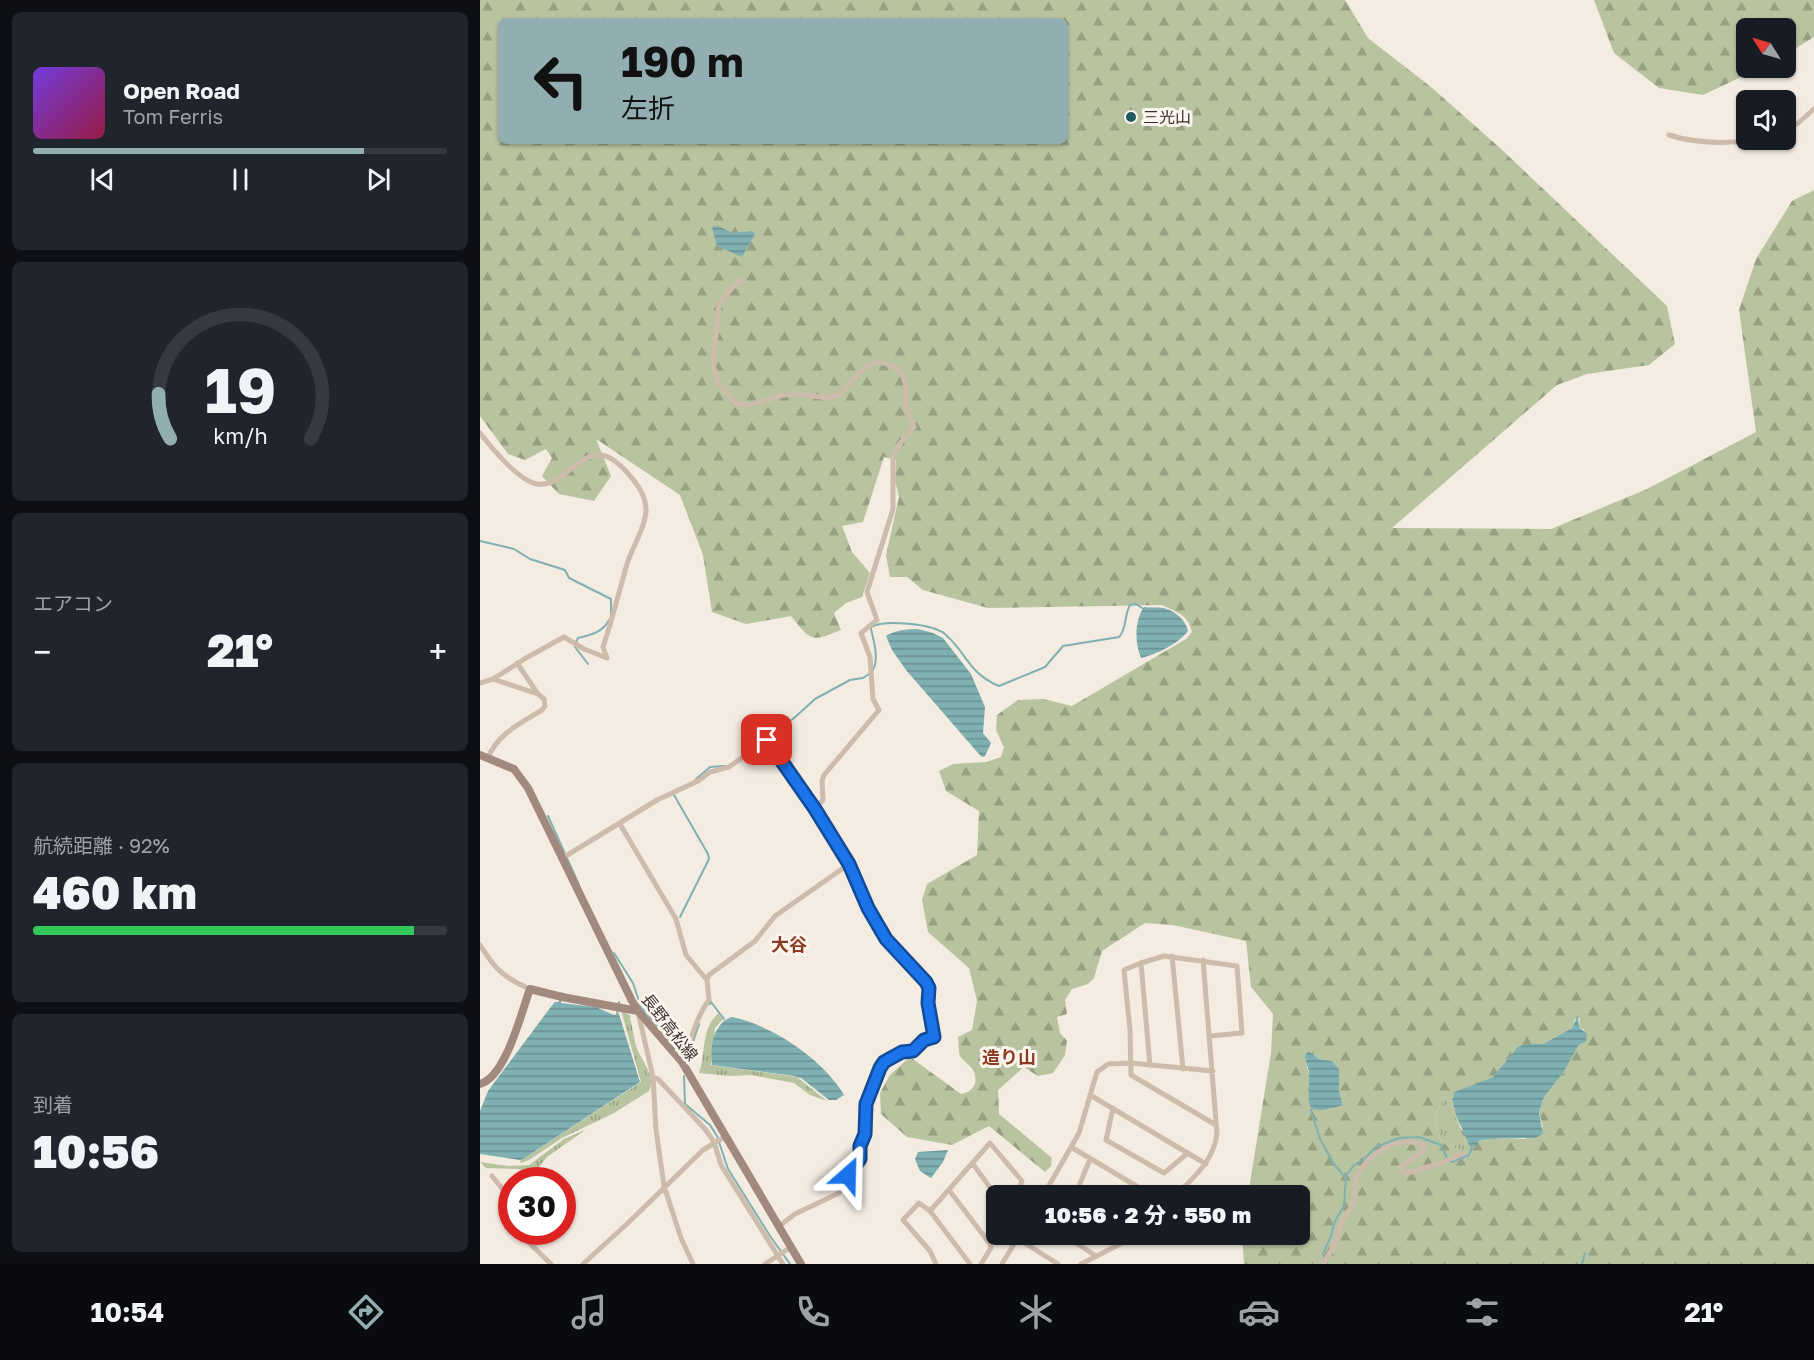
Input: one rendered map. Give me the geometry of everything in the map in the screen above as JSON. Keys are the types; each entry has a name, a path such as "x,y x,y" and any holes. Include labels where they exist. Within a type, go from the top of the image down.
{"main road":[{"name":"長野高松線","path":"484,757 514,769 528,788 565,857 638,1011 682,1062 720,1140 779,1226 784,1252 801,1264"},
{"path":"480,1084 488,1081 500,1066 517,1029 530,989 638,1011"}],"street":[{"path":"1796,124 1814,109"},
{"path":"1669,135 1687,141 1705,143 1736,141"},
{"path":"743,278 719,304 713,364 718,384 737,404 750,405 788,394 830,398 837,396 868,365 878,361 886,362 902,374 905,381 906,403 915,427 897,446 893,458 893,509 867,592 877,620 861,633 870,657 873,699 879,710 824,775 823,800 815,809"},
{"path":"480,433 518,473 533,483 546,485 554,482 572,466 598,454 610,458 633,479 643,496 646,508 603,647 607,658 584,649 564,637 493,679 480,683"},
{"path":"484,757 501,737 545,706 544,699 538,694 517,663"},
{"path":"493,679 538,694"},
{"path":"565,857 657,801 698,781 710,772 729,767 767,740 815,809 849,864 868,908 886,939 926,982 929,988 928,1003 934,1037 924,1040 913,1051 902,1052 884,1062 880,1068 866,1104 865,1134 860,1146 860,1159 844,1179 839,1193 795,1214 779,1226"},
{"path":"620,824 676,919 686,955 707,980"},
{"path":"682,1062 694,1034 700,1012 709,1000 707,980 709,975 755,941 775,916 849,864"},
{"path":"480,945 499,972 511,981 530,989"},
{"path":"1210,1036 1242,1033 1237,966 1164,956 1124,970 1131,1076 1216,1125"},
{"path":"1172,957 1183,1069"},
{"path":"1186,1185 1206,1164 1215,1144 1213,1071 1203,960"},
{"path":"1141,963 1150,1065"},
{"path":"638,1011 653,1077 656,1130 664,1186 681,1238 693,1264"},
{"path":"1049,1185 1079,1133 1097,1072 1108,1064 1131,1063 1213,1071"},
{"path":"653,1077 658,1079 705,1129 720,1140"},
{"path":"1090,1095 1206,1164"},
{"path":"1113,1108 1106,1140 1164,1173 1188,1153"},
{"path":"584,1264 703,1150 720,1140"},
{"path":"720,1140 721,1165 784,1252 783,1264"},
{"path":"1325,1262 1337,1240 1340,1224 1353,1202 1357,1177 1370,1158 1391,1146 1414,1141 1424,1145 1425,1148 1404,1164 1401,1170 1404,1173 1414,1172 1464,1153"},
{"path":"930,1211 990,1143 1022,1181 1020,1185"},
{"path":"1071,1147 1134,1185"},
{"path":"1079,1185 1090,1159"},
{"path":"973,1164 988,1185"},
{"path":"492,1176 498,1183"},
{"path":"949,1190 990,1244 991,1248 981,1264"},
{"path":"936,1264 930,1251 903,1220 919,1203 930,1211 970,1264"},
{"path":"531,1245 551,1264"},
{"path":"1002,1264 1013,1245"},
{"path":"1031,1245 1058,1264"},
{"path":"1080,1245 1096,1256"},
{"path":"1082,1264 1118,1245"},
{"path":"765,1264 784,1252"}],"green space":[{"path":"480,0 1345,0 1368,38 1431,87 1500,148 1667,306 1675,344 1649,365 1587,374 1557,385 1392,528 1551,529 1647,489 1756,432 1739,310 1756,259 1792,201 1814,190 1814,1264 1244,1264 1243,1245 1310,1245 1310,1185 1250,1185 1271,1053 1273,1014 1251,987 1246,941 1173,925 1145,923 1102,951 1094,978 1088,984 1072,989 1065,1000 1067,1014 1057,1017 1060,1033 1067,1041 1065,1055 1053,1073 1038,1076 1024,1067 998,1090 999,1114 1052,1158 1051,1166 1045,1172 989,1126 952,1145 907,1137 881,1114 880,1093 890,1075 910,1057 961,1094 972,1089 975,1082 973,1070 960,1056 958,1037 972,1030 977,1001 969,968 928,932 922,900 927,884 977,855 979,811 946,791 939,771 953,764 986,762 1001,757 1004,747 996,730 997,715 1018,700 1043,699 1072,706 1186,639 1192,632 1188,622 1181,615 1162,605 988,608 923,590 907,577 890,577 886,555 899,497 895,481 896,460 884,457 863,522 842,526 852,552 870,573 862,597 846,603 834,613 841,630 823,637 813,637 803,631 791,616 746,624 712,612 703,555 680,495 596,439 611,476 594,501 559,494 542,476 552,458 546,449 525,460 508,454 480,416","holes":["1580,1018 1579,1027 1584,1030 1582,1044 1574,1051 1563,1073 1544,1097 1539,1112 1543,1127 1525,1139 1480,1140 1461,1130 1452,1099 1455,1092 1493,1077 1507,1060 1527,1044 1543,1044 1572,1028 1575,1019","1307,1052 1319,1059 1332,1061 1339,1069 1339,1091 1343,1105 1325,1109 1308,1070 1305,1056","1449,1094 1466,1144 1463,1151 1441,1142 1434,1121 1443,1098"]},
{"path":"1594,0 1814,0 1814,37 1796,48 1796,18 1736,18 1736,78 1739,78 1703,95 1659,88 1614,53"},
{"path":"621,1010 631,1016 638,1051 650,1075 649,1091 614,1113 562,1138 521,1163 520,1161 641,1082"},
{"path":"718,1014 723,1019 715,1028 711,1065 797,1077 827,1101 810,1095 794,1083 751,1075 730,1076 699,1073 706,1034"},
{"path":"1449,1093 1466,1144 1463,1151 1441,1142 1434,1121 1443,1098"},
{"path":"585,1130 547,1157 539,1167 486,1168 480,1162 508,1166 529,1165 564,1139"}],"water":[{"path":"718,226 733,233 752,231 755,234 742,257 717,246 712,227"},
{"path":"1144,607 1164,608 1172,611 1179,616 1188,631 1167,648 1141,658 1136,632 1138,619"},
{"path":"918,629 943,638 971,674 985,707 983,733 991,743 985,756 982,757 978,753 906,670 892,650 886,636 901,630"},
{"path":"561,992 565,994 562,995 561,1003 596,1007 614,1015 619,1014 640,1082 523,1159 480,1154 480,1111 488,1091 550,1008 555,1002 559,1002"},
{"path":"1578,1015 1579,1027 1587,1034 1586,1041 1578,1046 1563,1073 1544,1097 1539,1112 1543,1134 1535,1138 1480,1140 1475,1146 1470,1147 1456,1115 1452,1099 1454,1092 1493,1077 1518,1047 1527,1044 1543,1044 1572,1028"},
{"path":"732,1017 764,1028 796,1046 824,1069 844,1095 836,1100 829,1100 801,1078 712,1065 714,1036 721,1024"},
{"path":"1307,1052 1319,1059 1332,1061 1339,1069 1339,1091 1343,1105 1320,1110 1310,1106 1309,1072 1305,1056"},
{"path":"948,1150 943,1162 931,1178 920,1171 915,1159 918,1152"}],"waterway":[{"path":"480,541 514,549 530,559 565,570 569,578 611,599 611,615"},
{"path":"873,670 876,655 871,627 887,623 909,624 939,630 952,641 974,669 999,686 1045,667 1063,646 1119,637 1122,634 1130,605 1136,604 1145,610"},
{"path":"576,642 578,638 600,630 609,620"},
{"path":"575,647 588,664"},
{"path":"766,738 793,719 815,699 850,680 863,678 869,674"},
{"path":"696,779 710,767 724,766"},
{"path":"674,795 709,859 680,917"},
{"path":"548,816 579,885"},
{"path":"614,953 633,983 640,1004"},
{"path":"617,1015 619,1002"},
{"path":"710,1004 711,1002 724,1019"},
{"path":"638,1004 674,1044"},
{"path":"687,1060 699,1024"},
{"path":"684,1076 685,1104 710,1125 717,1136 728,1169 790,1264"},
{"path":"1313,1107 1311,1111 1320,1139 1334,1164 1345,1177"},
{"path":"1327,1264 1323,1254 1335,1221 1344,1206 1346,1176 1354,1165 1376,1147 1399,1138 1419,1137 1441,1145 1447,1158 1452,1162 1469,1155 1473,1145"},
{"path":"1582,1264 1585,1253"}],"place":[{"name":"三光山","path":"1131,117"}],"district":[{"name":"大谷","path":"789,944"},
{"name":"造り山","path":"1009,1057"}],"route":[{"path":"767,740 815,809 849,864 868,908 886,939 929,988 928,1003 934,1037 924,1040 913,1051 902,1052 884,1062 880,1068 866,1104 865,1134 861,1140 860,1159 848,1175"}]}
